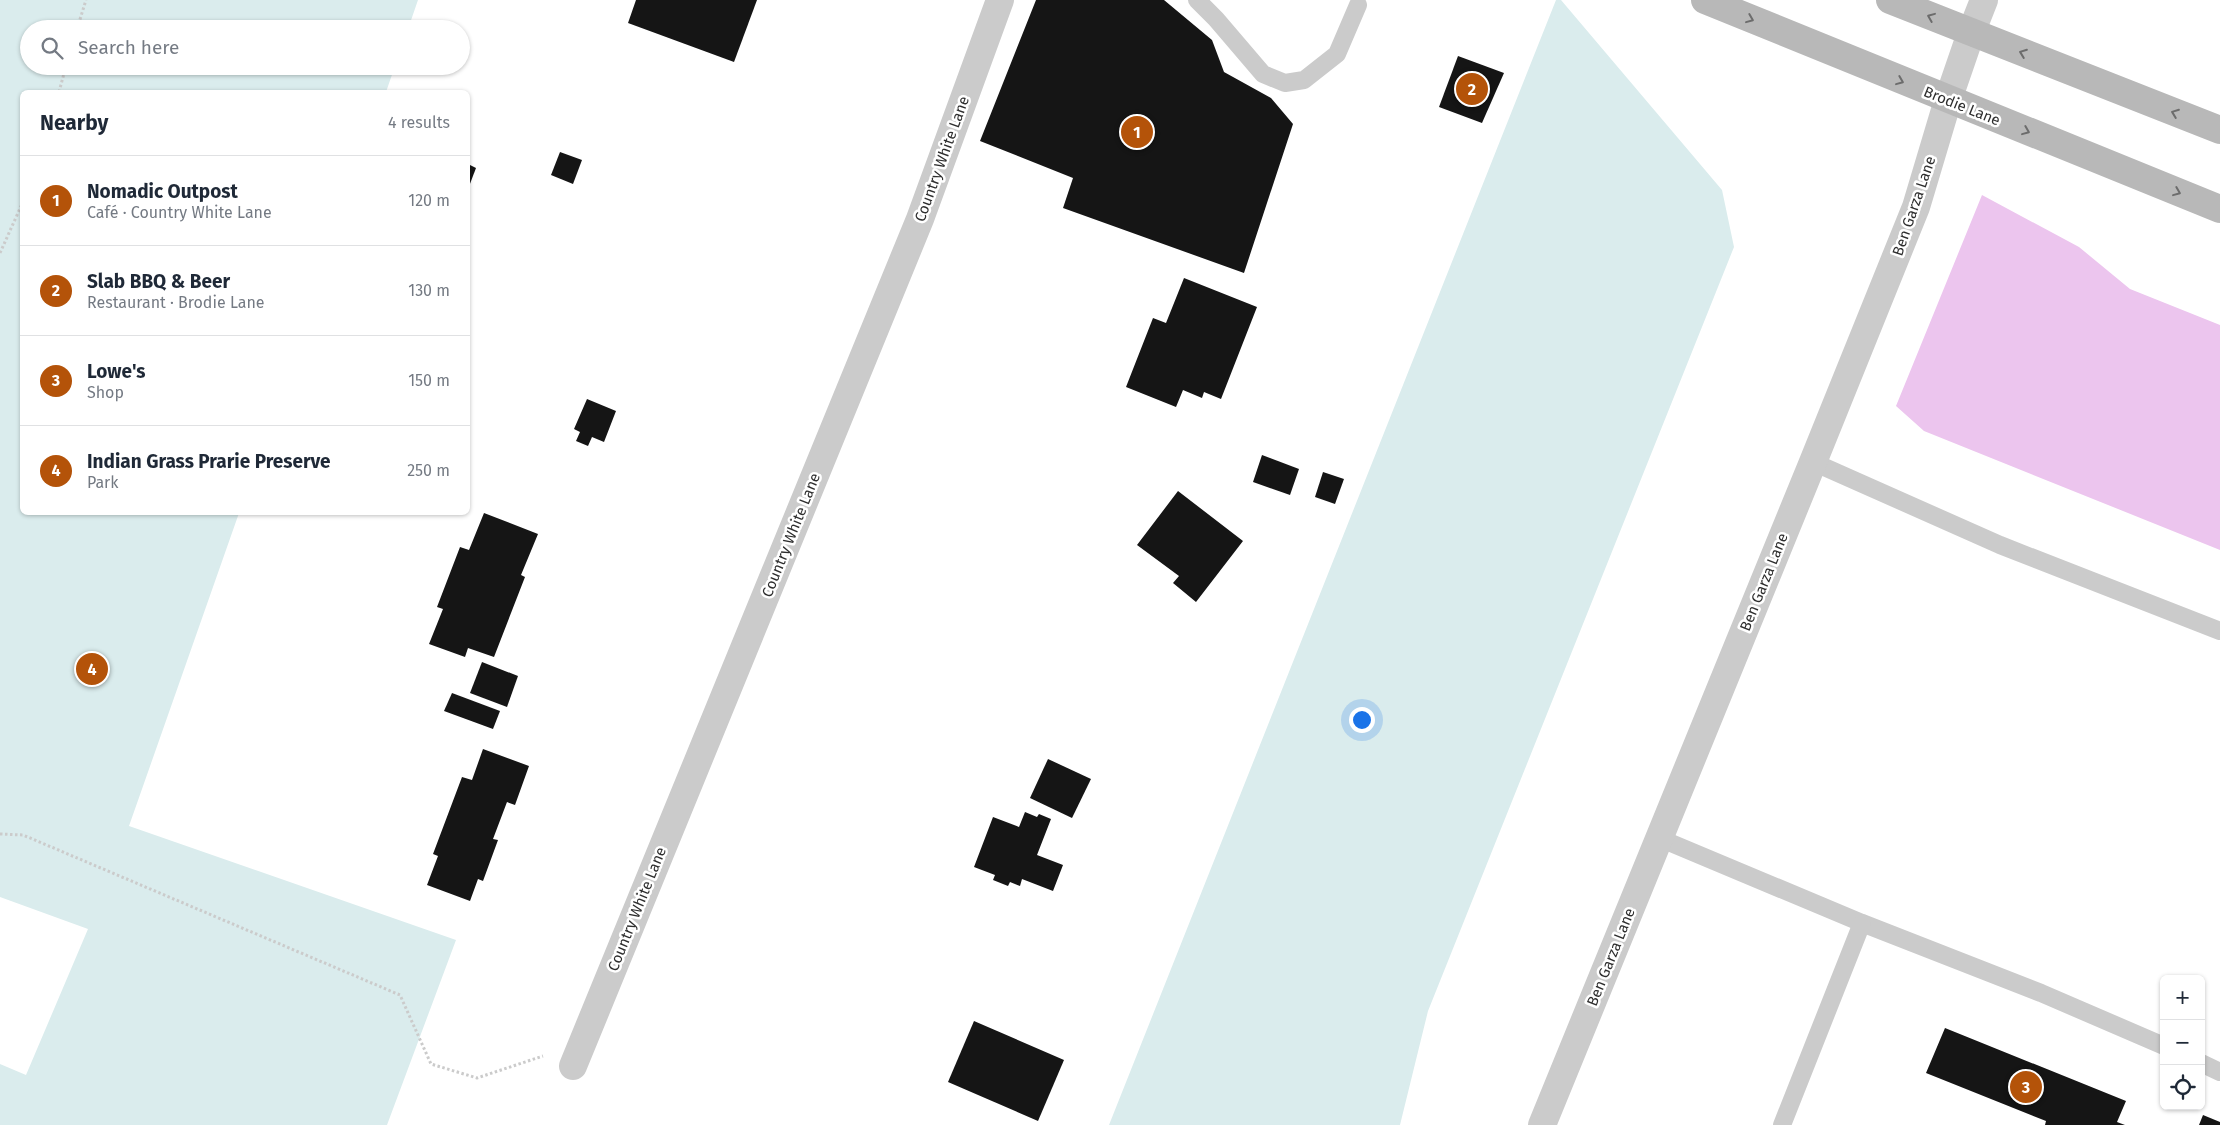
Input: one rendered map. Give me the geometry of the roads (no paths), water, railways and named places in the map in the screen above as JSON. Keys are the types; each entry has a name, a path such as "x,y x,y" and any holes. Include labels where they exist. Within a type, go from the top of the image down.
{"main road":[{"name":"Brodie Lane","path":"1705,0 2220,210"},
{"path":"1890,0 2220,130"}],"street":[{"name":"Country White Lane","path":"576,1056 920,219 1000,0"},
{"name":"Ben Garza Lane","path":"1542,1125 1814,462 1916,206 1948,100 1984,0"}],"lane":[{"path":"1197,0 1216,19 1263,74 1285,83 1304,80 1337,54 1358,4"},
{"path":"1814,462 2000,545 2220,632"},
{"path":"1659,838 1862,922 2041,993 2160,1044"},
{"path":"1782,1125 1862,922"},
{"path":"2205,1065 2220,1072"}],"place":[{"name":"Slab BBQ & Beer","path":"1472,89"},
{"name":"Nomadic Outpost","path":"1137,132"},
{"name":"Indian Grass Prarie Preserve","path":"92,669"},
{"name":"Lowe's","path":"2026,1087"}]}
